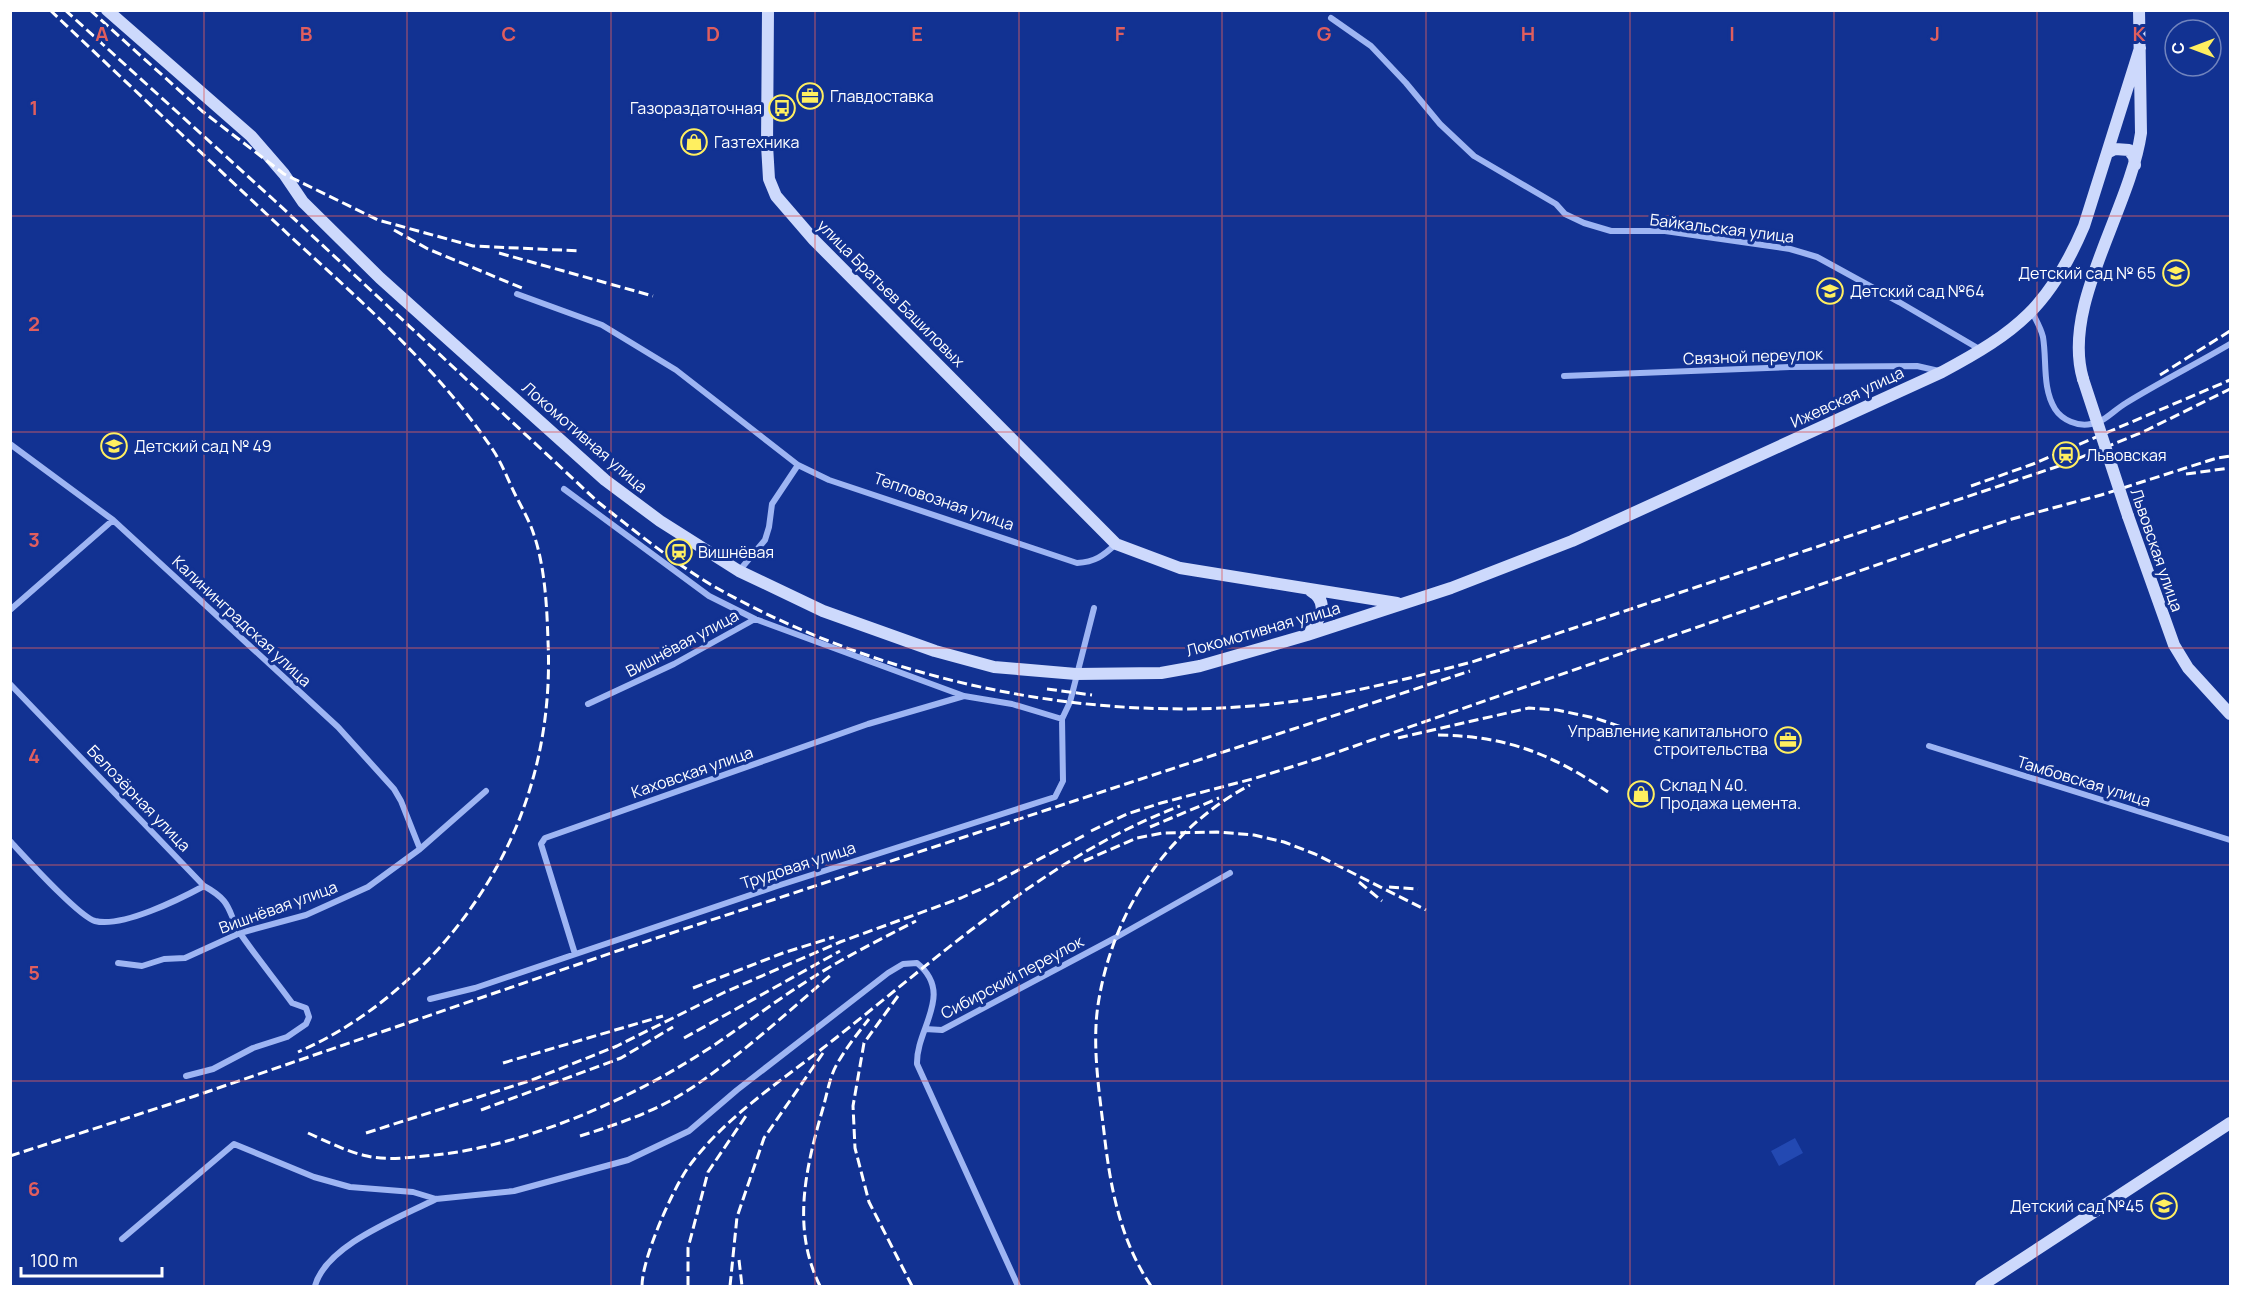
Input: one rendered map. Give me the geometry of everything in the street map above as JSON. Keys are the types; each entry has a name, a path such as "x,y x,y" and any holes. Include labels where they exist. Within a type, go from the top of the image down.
{"street":[{"name":"Локомотивная улица","path":"106,10 252,136 284,174 303,202 364,262 605,480 660,521 739,571 824,611 951,656 994,667 1076,674 1126,674 1175,671 1243,655 1400,604"},
{"name":"улица Братьев Башиловых","path":"768,10 767,145 769,179 776,196 814,240 1116,544"},
{"name":"Львовская улица","path":"2139,10 2141,133 2135,165 2082,310 2079,348 2083,379 2174,645 2188,668 2230,714"},
{"name":"Байкальская улица","path":"1331,18 1371,46 1440,124 1474,156 1556,204 1565,214 1584,223 1611,231 1665,231 1790,249 1817,256 1981,351"},
{"name":"Ижевская улица","path":"1400,604 1500,570 1572,541 1942,372 1981,351 2006,334 2032,312 2046,296 2072,254 2084,226 2140,48"},
{"path":"2107,153 2115,149 2129,150 2134,157 2135,165"},
{"name":"Тепловозная улица","path":"517,294 602,325 676,370 798,465 829,480 1077,563 1091,562 1102,557 1116,544"},
{"path":"2032,312 2042,334 2046,384 2050,397 2055,409 2063,419 2076,423 2089,425 2102,421 2123,404 2230,344"},
{"name":"Связной переулок","path":"1564,376 1790,366 1917,366 1942,372"},
{"name":"Калининградская улица","path":"10,444 113,520 338,727 394,789 420,849"},
{"path":"739,571 765,540 772,504 798,465"},
{"path":"564,489 709,596 755,619 964,696 1012,704 1062,719"},
{"path":"10,610 113,520"},
{"path":"1116,544 1180,568 1400,604"},
{"path":"1307,635 1317,624 1322,611 1319,599 1311,591"},
{"name":"Трудовая улица","path":"430,999 475,988 777,886 1055,797 1063,781 1062,719 1070,702 1094,608"},
{"name":"Вишнёвая улица","path":"588,704 674,664 755,619"},
{"name":"Белозёрная улица","path":"10,684 204,886 218,893 230,907 240,933"},
{"name":"Каховская улица","path":"575,954 541,844 545,838 868,724 964,696"},
{"name":"Тамбовская улица","path":"1929,746 2230,840"},
{"name":"Вишнёвая улица","path":"118,963 142,966 164,959 185,958 240,933 306,915 368,888 420,849 486,791"},
{"path":"10,841 57,890 93,920 106,922 171,904 204,886"},
{"name":"Сибирский переулок","path":"1018,1287 921,1075 917,1055 925,1029 942,1030 1115,938 1230,873"},
{"path":"186,1076 213,1069 253,1048 287,1037 306,1024 309,1017 306,1008 292,1003 240,933"},
{"path":"315,1287 317,1279 337,1254 351,1242 436,1199 526,1188 628,1160 688,1131 737,1090 888,973 903,964 917,963 930,979 934,993 933,1005 925,1029"},
{"path":"1981,1287 2230,1123"},
{"path":"122,1239 234,1144 314,1177 350,1187 413,1192 436,1199"}],"shaded area":[{"path":"1795,1138 1803,1153 1779,1166 1771,1151"}],"railway":[{"path":"50,10 371,311 424,364 448,391 493,450 528,521 538,547 547,615 549,665 546,712 532,781 517,825 500,861 480,895 429,959 368,1012 334,1034 298,1052"},
{"path":"65,10 274,200 598,502 685,568 715,587 777,619 843,646 910,669 980,687 1051,700 1122,707 1193,709 1263,705 1342,693 1472,662 2062,465 2145,431 2230,389"},
{"path":"90,10 202,111 284,174 378,220 473,246 581,251"},
{"path":"394,230 428,249 522,288"},
{"path":"499,253 653,296"},
{"path":"2160,375 2230,331"},
{"path":"1971,486 2033,464 2230,380"},
{"path":"1091,831 1127,814 1326,756 1963,535 2230,456"},
{"path":"2186,474 2230,468"},
{"path":"10,1156 195,1096 614,952 1470,671"},
{"path":"1047,689 1092,695"},
{"path":"1398,738 1529,708 1557,710 1595,718 1660,740"},
{"path":"1438,735 1486,739 1528,750 1568,767 1608,792"},
{"path":"1151,1286 1131,1250 1113,1192 1097,1068 1098,1005 1105,971 1116,938 1130,906 1148,877 1169,849 1193,825 1220,803 1250,785"},
{"path":"1150,827 1219,798"},
{"path":"642,1286 652,1243 680,1180 702,1150 736,1116 955,942 1041,879 1086,851 1180,806"},
{"path":"1084,861 1137,838 1163,833 1217,832 1254,835 1284,842 1315,854 1426,910"},
{"path":"366,1133 532,1080 617,1046 725,992 840,942 961,898 1085,835"},
{"path":"1359,882 1382,901"},
{"path":"1389,887 1418,889"},
{"path":"308,1133 359,1154 392,1158 466,1151 531,1134 596,1109 657,1080 714,1045 815,976 857,951 916,921"},
{"path":"693,988 783,953 834,937"},
{"path":"684,1038 840,951"},
{"path":"580,1136 623,1122 690,1089 746,1048 833,973"},
{"path":"898,996 864,1043 853,1106 855,1148 869,1202 912,1286"},
{"path":"503,1063 663,1016"},
{"path":"820,1286 811,1264 804,1220 804,1197 811,1153 832,1074 844,1052 869,1019"},
{"path":"481,1110 621,1058 673,1027"},
{"path":"730,1286 737,1217 764,1138 823,1053"},
{"path":"688,1286 688,1248 708,1172 748,1113"},
{"path":"739,1260 742,1286"}],"place":[{"name":"Главдоставка","path":"810,96"},
{"name":"Газораздаточная","path":"782,108"},
{"name":"Газтехника","path":"694,142"},
{"name":"Детский сад № 65","path":"2176,273"},
{"name":"Детский сад №64","path":"1830,291"},
{"name":"Детский сад № 49","path":"114,446"},
{"name":"Львовская","path":"2066,455"},
{"name":"Вишнёвая","path":"679,552"},
{"name":"Управление капитального строительства","path":"1788,740"},
{"name":"Склад N 40. Продажа цемента.","path":"1641,794"},
{"name":"Детский сад №45","path":"2164,1206"}]}
